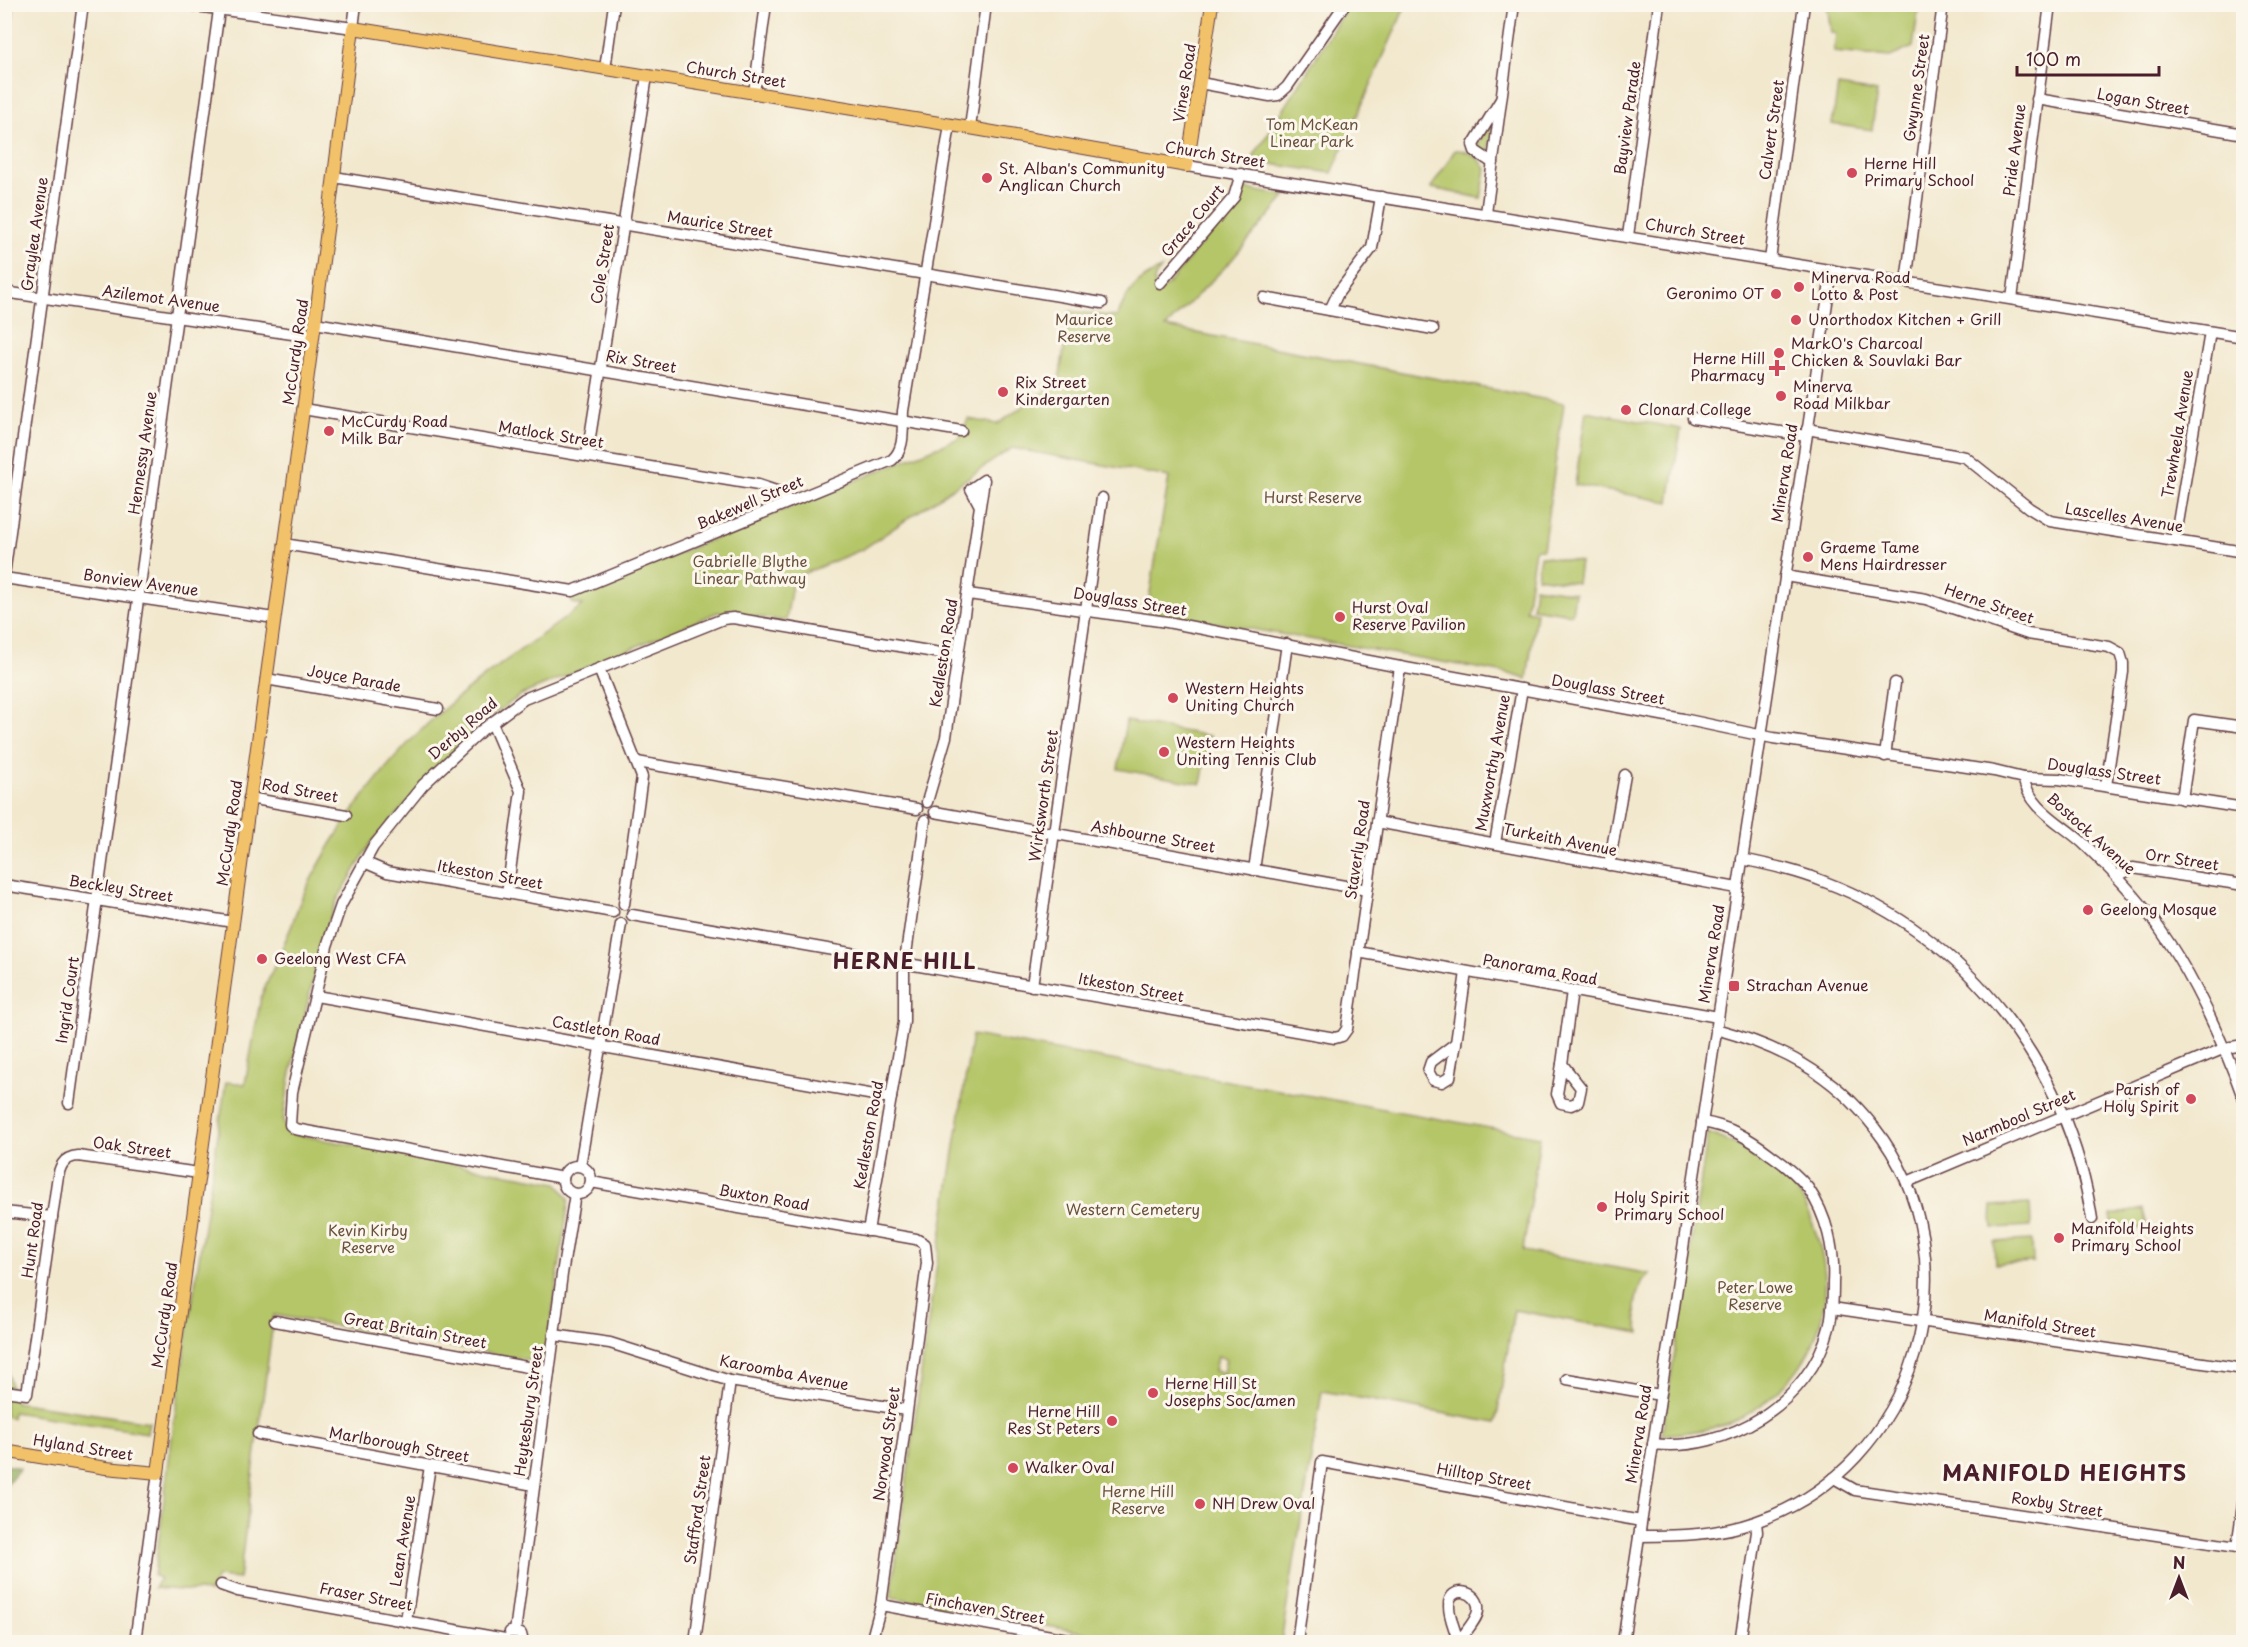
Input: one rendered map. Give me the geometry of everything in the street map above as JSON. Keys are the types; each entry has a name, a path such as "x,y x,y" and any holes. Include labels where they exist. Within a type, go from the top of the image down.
{"main road":[{"name":"Vines Road","path":"1187,166 1212,4"},
{"name":"Church Street","path":"352,28 970,128 1187,166"},
{"name":"McCurdy Road","path":"158,1473 313,337 352,28"},
{"name":"Hyland Street","path":"4,1450 106,1468 158,1473"}],"street":[{"name":"Graylea Avenue","path":"4,577 83,4"},
{"name":"Church Street","path":"182,4 352,28"},
{"path":"352,28 356,4"},
{"path":"604,69 614,4"},
{"path":"754,93 766,4"},
{"path":"970,128 986,4"},
{"path":"1200,83 1270,96 1278,95 1287,87 1345,4"},
{"path":"1486,213 1514,4"},
{"name":"Bayview Parade","path":"1628,236 1659,4"},
{"name":"Calvert Street","path":"1770,260 1804,4"},
{"name":"Gwynne Street","path":"1906,282 1943,4"},
{"name":"Pride Avenue","path":"2012,298 2050,4"},
{"name":"Hennessy Avenue","path":"97,901 177,316 223,8"},
{"name":"Cole Street","path":"587,456 647,76"},
{"path":"1493,163 1475,151 1473,145 1502,98"},
{"name":"Logan Street","path":"2037,99 2244,134"},
{"name":"Bakewell Street","path":"284,544 569,591 581,589 894,459 902,445 903,420 950,125"},
{"name":"Church Street","path":"1187,166 2244,337"},
{"name":"Grace Court","path":"1160,283 1234,197 1241,174"},
{"name":"Maurice Street","path":"334,177 1102,303"},
{"path":"1330,310 1338,292 1372,248 1381,197"},
{"name":"Minerva Road","path":"1623,1642 1832,270"},
{"name":"Azilemot Avenue","path":"4,292 313,337"},
{"path":"1264,298 1433,329"},
{"name":"Rix Street","path":"315,322 961,431"},
{"name":"Trewheela Avenue","path":"2175,541 2210,332"},
{"name":"Matlock Street","path":"303,409 764,486 779,492 790,502"},
{"name":"Lascelles Avenue","path":"1693,418 1965,458 2046,520 2244,552"},
{"name":"Wirksworth Street","path":"1032,986 1102,498"},
{"name":"Kedleston Road","path":"927,802 946,737 980,506"},
{"name":"Herne Street","path":"1785,576 1926,599 2028,634 2116,650 2120,653 2123,672 2106,786"},
{"name":"Bonview Avenue","path":"4,577 274,618"},
{"name":"Douglass Street","path":"968,594 1167,622 1761,735 1885,756 1994,771 2023,778 2051,778 2244,808"},
{"name":"Derby Road","path":"563,1178 296,1129 290,1125 292,1092 327,946 341,905 364,862 386,828 423,785 482,730 524,699 729,618 958,656"},
{"path":"1254,870 1287,644"},
{"name":"Staverly Road","path":"1342,1036 1347,1029 1400,667"},
{"path":"599,669 642,777 624,904"},
{"name":"Joyce Parade","path":"266,679 438,709"},
{"path":"1885,756 1895,683"},
{"name":"Muxworthy Avenue","path":"1495,843 1522,689"},
{"path":"2182,799 2194,720 2244,727"},
{"path":"492,723 521,791 507,893"},
{"path":"637,762 917,809"},
{"path":"1609,865 1625,775"},
{"name":"Bostock Avenue","path":"2023,778 2035,805 2072,834 2117,876 2142,905 2182,966 2205,1007 2244,1100"},
{"name":"Rod Street","path":"249,798 346,814"},
{"path":"917,809 923,803 932,804 935,812 933,816 925,820"},
{"path":"917,809 920,818 925,820"},
{"name":"Ashbourne Street","path":"935,812 1367,890"},
{"path":"906,954 925,820"},
{"name":"Turkeith Avenue","path":"1377,822 1737,888"},
{"path":"1742,859 1783,868 1825,881 1852,893 1884,910 1935,945 1968,974 2017,1030 2045,1074 2065,1115 2081,1162 2092,1219"},
{"name":"Itkeston Street","path":"364,862 387,872 613,912"},
{"name":"Orr Street","path":"2117,876 2133,868 2244,885"},
{"name":"Beckley Street","path":"4,885 233,922"},
{"name":"Ingrid Court","path":"69,1103 97,901"},
{"path":"621,924 614,918 615,906 624,904 630,906 633,915"},
{"path":"621,924 627,922 633,915"},
{"path":"633,915 896,961"},
{"path":"580,1166 621,924"},
{"name":"Panorama Road","path":"1358,952 1718,1017"},
{"path":"906,954 912,956 914,965 910,971 904,972 898,970 896,961 898,956 906,954"},
{"name":"Itkeston Street","path":"914,965 1335,1038 1342,1036"},
{"name":"Kedleston Road","path":"868,1231 904,1023 904,972"},
{"path":"1455,1043 1466,972"},
{"path":"1562,1064 1572,991"},
{"name":"Castleton Road","path":"316,996 891,1098"},
{"path":"1639,1536 1682,1536 1720,1532 1756,1522 1789,1507 1834,1478 1875,1436 1906,1383 1918,1348 1925,1295 1924,1247 1918,1215 1907,1182 1889,1149 1859,1109 1817,1071 1765,1044 1716,1029"},
{"name":"Narmbool Street","path":"1907,1182 2224,1048 2244,1045"},
{"path":"1653,1444 1675,1445 1705,1440 1736,1431 1765,1415 1809,1372 1829,1329 1834,1263 1831,1241 1819,1208 1807,1187 1787,1167 1739,1133 1717,1124 1702,1122"},
{"name":"Oak Street","path":"62,1163 69,1157 78,1156 200,1173"},
{"name":"Hunt Road","path":"4,1391 27,1394 58,1171 62,1163"},
{"path":"580,1166 587,1169 591,1175 591,1182 588,1190 575,1194 569,1192 564,1186 563,1178 566,1170 580,1166"},
{"name":"Buxton Road","path":"591,1182 916,1239 925,1244 927,1250"},
{"name":"Heytesbury Street","path":"515,1632 575,1194"},
{"path":"4,1212 52,1217"},
{"name":"Norwood Street","path":"871,1642 881,1605 927,1250"},
{"name":"Manifold Street","path":"1832,1308 2244,1369"},
{"name":"Great Britain Street","path":"275,1321 549,1371"},
{"name":"Karoomba Avenue","path":"554,1335 610,1343 730,1381 906,1410"},
{"path":"1567,1379 1660,1395"},
{"name":"Stafford Street","path":"695,1642 730,1381"},
{"name":"Marlborough Street","path":"258,1434 534,1485"},
{"name":"Hilltop Street","path":"1297,1642 1322,1462 1641,1521"},
{"name":"Lean Avenue","path":"406,1620 430,1466"},
{"name":"McCurdy Road","path":"135,1642 158,1473"},
{"name":"Roxby Street","path":"1834,1478 1855,1490 2240,1548"},
{"path":"2240,1548 2244,1498"},
{"path":"1740,1642 1757,1532 1756,1522"},
{"name":"Fraser Street","path":"221,1585 238,1591 406,1620 505,1641"},
{"name":"Finchaven Street","path":"881,1605 1084,1642"},
{"path":"505,1641 510,1633 515,1632 521,1634 524,1642"}],"green space":[{"path":"4,5 14,5 5,83"},
{"name":"Tom McKean Linear Park","path":"1348,5 1406,5 1332,173 1250,161 1288,103"},
{"path":"1827,5 1919,5 1913,47 1890,57 1834,52 1836,34 1831,32"},
{"path":"1838,86 1877,92 1872,130 1832,124"},
{"path":"1489,126 1492,128 1489,150 1486,153 1479,150 1478,144"},
{"path":"1455,150 1473,155 1486,169 1481,198 1431,188"},
{"path":"1246,189 1286,196 1229,263 1166,327 1564,403 1543,549 1535,549 1526,610 1536,612 1527,679 1506,673 1147,611 1169,477 1012,448 863,549 793,578 786,621 718,612 521,695 478,726 371,843 337,900 324,933 290,1077 283,1121 288,1133 557,1183 569,1199 545,1363 274,1315 239,1579 217,1577 210,1592 154,1588 160,1578 154,1576 174,1422 226,1082 245,1084 261,997 299,904 331,844 369,789 397,755 461,694 583,605 572,603 572,597 959,438 968,419 998,424 1059,381 1070,311 1117,317 1133,288 1145,277 1161,269 1154,283 1160,289 1167,286"},
{"path":"1586,411 1681,429 1669,502 1575,485"},
{"path":"1540,556 1580,562 1577,583 1537,577"},
{"path":"1535,587 1575,593 1572,614 1532,608"},
{"name":"Western Heights Uniting Tennis Club","path":"1126,721 1210,736 1201,784 1118,769"},
{"name":"Western Cemetery","path":"972,1035 1540,1137 1523,1251 1650,1274 1640,1286 1637,1294 1635,1310 1640,1333 1514,1310 1496,1423 1322,1391 1281,1642 1135,1642 891,1597 928,1322","holes":["1217,1357 1226,1359 1223,1373 1214,1371"]},
{"name":"Peter Lowe Reserve","path":"1708,1133 1758,1157 1779,1173 1802,1198 1818,1240 1824,1267 1825,1292 1822,1317 1803,1362 1768,1400 1746,1415 1726,1424 1705,1430 1662,1435"},
{"path":"2030,1204 2031,1226 1993,1228 1991,1206"},
{"path":"2143,1209 2147,1227 2114,1233 2111,1215"},
{"path":"2032,1240 2033,1262 1995,1264 1994,1242"},
{"path":"4,1357 15,1402 149,1422 147,1433 13,1412 12,1418 5,1416"},
{"path":"4,1465 20,1468 5,1486"}],"place":[{"name":"Herne Hill Primary School","path":"1852,173"},
{"name":"St. Alban's Community Anglican Church","path":"987,178"},
{"name":"Minerva Road Lotto & Post","path":"1799,287"},
{"name":"Geronimo OT","path":"1776,294"},
{"name":"Unorthodox Kitchen + Grill","path":"1796,320"},
{"name":"MarkO's Charcoal Chicken & Souvlaki Bar","path":"1779,353"},
{"name":"Herne Hill Pharmacy","path":"1777,368"},
{"name":"Rix Street Kindergarten","path":"1003,392"},
{"name":"Minerva Road Milkbar","path":"1781,396"},
{"name":"Clonard College","path":"1626,410"},
{"name":"McCurdy Road Milk Bar","path":"329,431"},
{"name":"Graeme Tame Mens Hairdresser","path":"1808,557"},
{"name":"Hurst Oval Reserve Pavilion","path":"1340,617"},
{"name":"Western Heights Uniting Church","path":"1173,698"},
{"name":"Western Heights Uniting Tennis Club","path":"1164,752"},
{"name":"Geelong Mosque","path":"2088,910"},
{"name":"Geelong West CFA","path":"262,959"},
{"name":"Strachan Avenue","path":"1734,986"},
{"name":"Parish of Holy Spirit","path":"2191,1099"},
{"name":"Holy Spirit Primary School","path":"1602,1207"},
{"name":"Manifold Heights Primary School","path":"2059,1238"},
{"name":"Herne Hill St Josephs Soc/amen","path":"1153,1393"},
{"name":"Herne Hill Res St Peters","path":"1112,1421"},
{"name":"Walker Oval","path":"1013,1468"},
{"name":"NH Drew Oval","path":"1200,1504"}],"district":[{"name":"HERNE HILL","path":"905,962"},
{"name":"MANIFOLD HEIGHTS","path":"2065,1474"}],"park label":[{"name":"Maurice Reserve","path":"1084,328"},
{"name":"Hurst Reserve","path":"1313,498"},
{"name":"Gabrielle Blythe Linear Pathway","path":"750,570"},
{"name":"Kevin Kirby Reserve","path":"368,1240"},
{"name":"Herne Hill Reserve","path":"1138,1500"}]}
